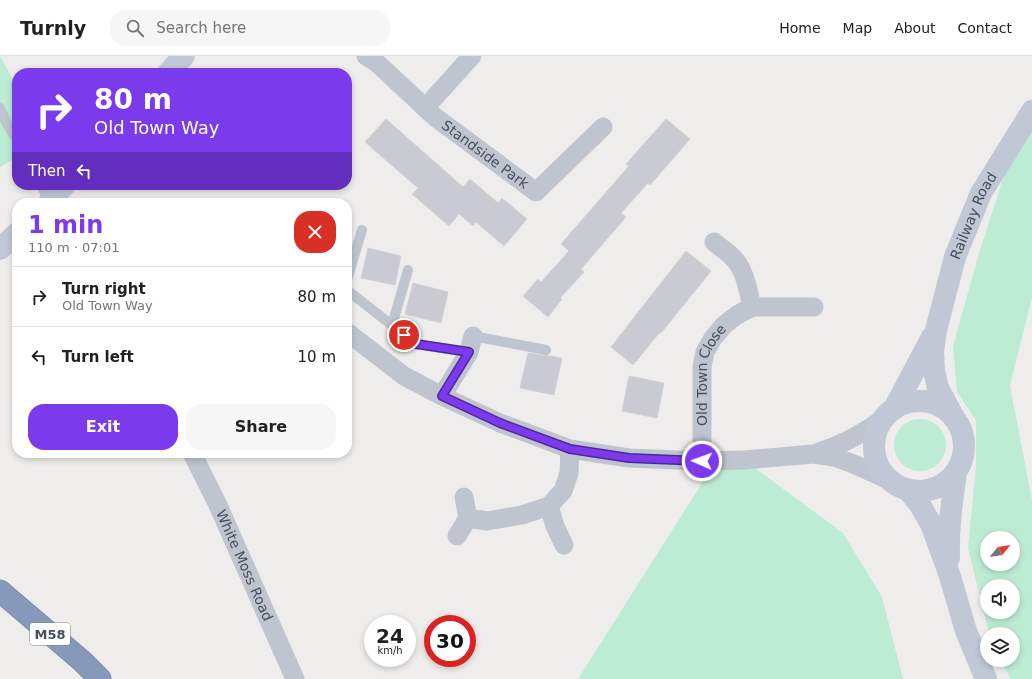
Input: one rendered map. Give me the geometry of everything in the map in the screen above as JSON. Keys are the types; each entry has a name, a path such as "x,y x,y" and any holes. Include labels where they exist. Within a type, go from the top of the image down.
{"highway":[{"name":"M58","path":"0,591 82,661 100,679"}],"main road":[{"path":"173,68 184,56"},
{"name":"Railway Road","path":"953,416 938,388 934,371 933,352 936,330 955,257 981,193 1032,111"},
{"path":"53,198 61,190"},
{"path":"0,249 12,238"},
{"name":"Railway Road","path":"888,414 936,330"},
{"path":"918,401 931,403 943,408 953,416 961,429 964,444 963,458 956,472 947,482 935,489 922,492 909,491 897,486 887,479 875,458 874,446 876,433 888,414 905,403 918,401"},
{"path":"949,573 948,541 956,472"},
{"path":"909,491 920,505 931,524 949,573 966,631 986,679"}],"street":[{"name":"Standside Park","path":"366,56 376,62 435,117 536,192 603,127"},
{"path":"425,108 472,56"},
{"path":"714,242 736,260 742,270 752,307"},
{"name":"Old Town Close","path":"702,461 702,367 705,352 714,338 724,325 737,314 752,307 814,308"},
{"path":"352,337 404,376 442,396 500,423 570,449 629,458 702,461 744,460 813,454 834,457 887,479"},
{"path":"442,396 471,344"},
{"path":"813,454 847,442 861,434 888,414"},
{"path":"468,518 487,521 522,515 549,506 563,491 569,474 570,449"},
{"name":"White Moss Road","path":"195,458 217,502 295,679"},
{"path":"457,536 468,518 464,497"},
{"path":"549,506 555,526 564,545"}],"lane":[{"path":"0,108 12,132"},
{"path":"352,263 362,230"},
{"path":"392,325 408,270"},
{"path":"352,294 416,344 471,344 546,350"}],"green space":[{"path":"0,56 12,78 12,160 0,167"},
{"path":"1032,111 1032,298 1010,386 1032,500 1032,679 1011,679 1004,667 1020,667 1020,627 987,627 985,619 1020,619 1020,579 980,579 980,597 968,548 976,467 976,420 957,392 953,346 980,250 1005,172"},
{"path":"920,419 930,421 938,427 944,435 946,445 944,455 938,463 930,469 920,471 910,469 902,463 896,455 894,445 896,435 902,427 910,421"},
{"path":"744,460 843,533 882,597 903,679 578,679 716,461"}],"building":[{"path":"386,119 463,187 470,179 498,203 502,198 527,219 504,246 476,222 473,226 459,214 449,226 412,194 418,188 365,142"},
{"path":"666,119 690,139 650,185 648,183 621,213 626,217 581,269 584,272 560,298 562,299 548,317 523,296 538,279 541,282 569,251 561,244 629,166 626,164"},
{"path":"368,248 401,256 395,285 361,278"},
{"path":"686,251 711,271 633,365 611,347"},
{"path":"413,283 448,292 441,323 405,314"},
{"path":"528,353 562,358 554,395 520,388"},
{"path":"629,376 664,383 657,418 622,411"}],"route":[{"path":"404,335 416,344 469,352 442,396 500,423 570,449 629,458 702,461"}]}
